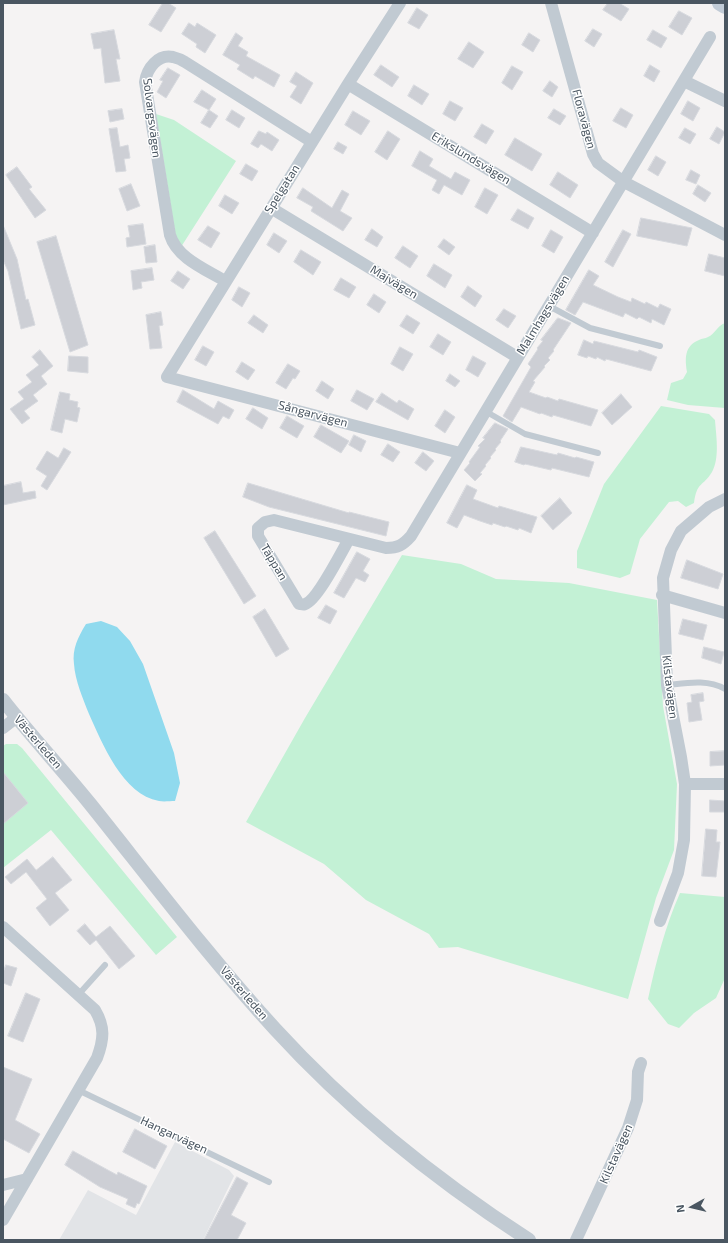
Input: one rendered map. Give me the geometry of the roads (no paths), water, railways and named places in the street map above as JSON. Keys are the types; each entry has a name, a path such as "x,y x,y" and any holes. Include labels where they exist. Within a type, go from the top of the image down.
{"main road":[{"path":"720,3 725,6"}],"street":[{"name":"Spelgatan","path":"167,377 225,281 400,3"},
{"name":"Floravägen","path":"551,3 593,154 598,163 624,182 725,235"},
{"name":"Malmhagsvägen","path":"350,539 386,548 395,548 404,544 411,536 710,37"},
{"name":"Solvargsvägen","path":"225,281 179,252 173,246 145,82 146,72 162,58 173,57 186,62 312,142"},
{"path":"684,81 725,101"},
{"name":"Erikslundsvägen","path":"348,84 593,233"},
{"name":"Majvägen","path":"271,208 517,357"},
{"name":"Sångarvägen","path":"167,377 460,453"},
{"name":"Kilstavägen","path":"660,921 674,887 682,857 684,840 685,784 667,685 662,578 666,563 681,531 694,518 709,507 725,499"},
{"name":"Täppan","path":"274,520 350,539 320,590 312,600 305,604 299,604 258,536 258,528 265,522 274,520"},
{"path":"662,595 725,613"},
{"name":"Västerleden","path":"3,700 71,780 227,974 299,1054 361,1113 416,1160 473,1203 529,1240"},
{"path":"3,728 17,717"},
{"path":"685,784 725,784"},
{"path":"3,926 47,968 96,1010 101,1020 103,1031 102,1043 97,1058 3,1220"},
{"name":"Kilstavägen","path":"576,1240 628,1128 637,1100 638,1072 641,1063"},
{"path":"3,1185 26,1179"}],"lane":[{"path":"549,306 590,328 660,346"},
{"path":"485,411 525,434 598,454"},
{"path":"667,685 696,682 711,683 725,689"},
{"path":"79,994 105,965"},
{"name":"Hangarvägen","path":"78,1090 269,1182"}],"water":[{"path":"101,621 117,627 130,641 143,664 174,753 180,783 175,801 159,801 146,797 124,778 107,753 89,714 76,676 74,653 78,638 86,624"}]}
